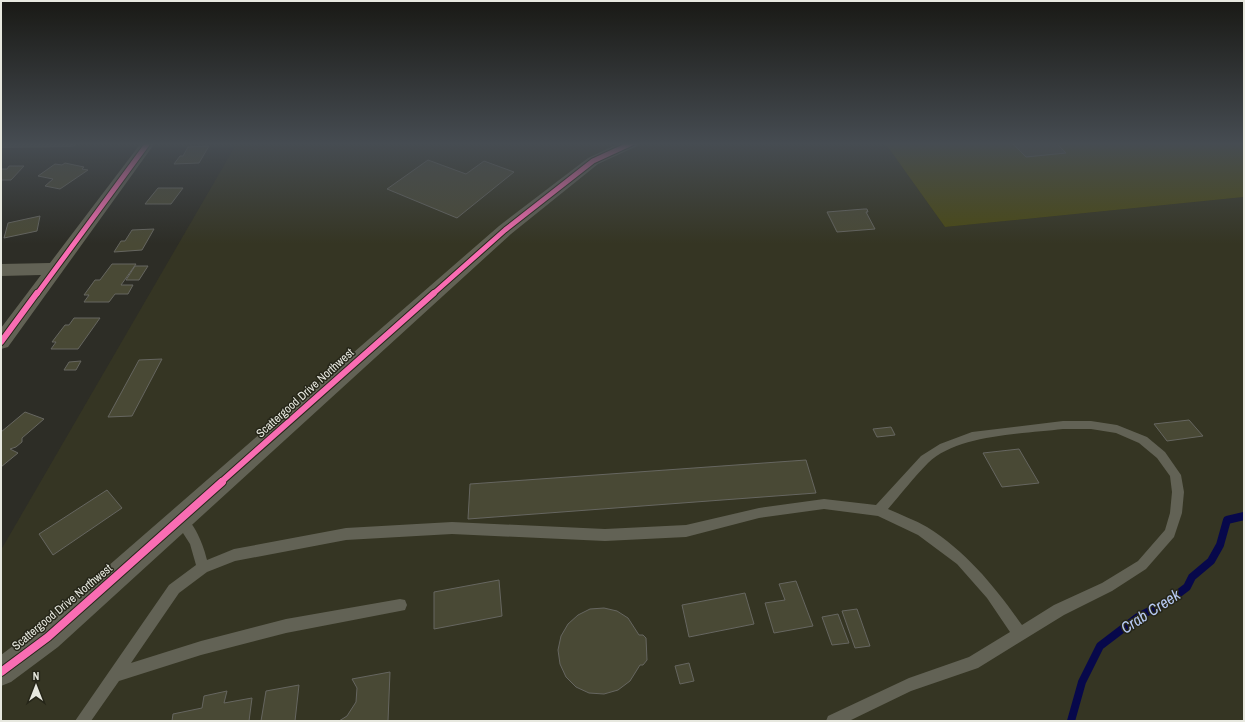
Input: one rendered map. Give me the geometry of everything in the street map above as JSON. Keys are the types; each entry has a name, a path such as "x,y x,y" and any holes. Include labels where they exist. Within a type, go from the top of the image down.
{"street":[{"path":"1,342 123,177"},
{"name":"Scattergood Drive Northwest","path":"1,672 48,637 505,230 573,177"},
{"path":"1,270 56,269"}],"lane":[{"path":"833,721 909,685 973,663 1019,633 1059,610 1107,588 1142,565 1170,533 1176,513 1178,492 1175,475 1161,455 1143,440 1118,429 1091,425 1062,425 972,437 944,446 925,459 879,511"},
{"path":"82,721 174,589 203,568 234,555 346,534 452,528 605,535 686,531 759,513 824,504 879,511 922,531 961,560 992,594 1019,633"},
{"path":"180,519 190,530 199,548 203,568"},
{"path":"114,675 201,648 286,626 400,605"}],"shaded area":[{"path":"217,177 909,177 945,227 1244,197 1244,721 1,721 1,550"},
{"path":"909,177 1244,177 1244,197 945,227"}],"building":[{"path":"1,177 14,177 11,180 1,180"},
{"path":"41,177 78,177 60,189 45,186 53,179"},
{"path":"404,177 508,177 457,218 387,189"},
{"path":"158,188 183,188 171,204 145,204"},
{"path":"867,209 868,212 866,212 875,229 837,232 827,212"},
{"path":"40,216 37,231 4,238 8,223"},
{"path":"154,229 142,250 114,252 121,241 125,241 132,230"},
{"path":"112,264 136,264 121,285 133,285 128,294 115,294 109,302 84,302 89,295 84,295 95,280 100,280"},
{"path":"135,266 148,266 139,280 126,280"},
{"path":"74,318 100,318 78,349 51,349 56,342 52,342 65,325 69,325"},
{"path":"162,359 132,416 108,417 139,360"},
{"path":"81,361 76,370 64,370 69,362"},
{"path":"25,412 44,419 22,438 22,442 16,447 10,449 18,453 1,467 1,432"},
{"path":"1189,420 1203,436 1167,441 1154,424"},
{"path":"891,427 895,435 877,437 873,429"},
{"path":"1019,449 1039,483 1002,487 983,453"},
{"path":"806,460 816,493 468,519 470,484"},
{"path":"107,490 122,508 53,555 39,534"},
{"path":"499,580 502,616 434,629 434,592"},
{"path":"796,581 813,626 774,633 765,603 785,600 779,584"},
{"path":"745,593 754,624 689,637 682,605"},
{"path":"604,608 617,611 628,618 639,635 643,635 646,638 647,660 643,665 640,665 630,681 618,690 604,694 589,693 576,687 566,677 560,664 558,650 561,636 568,624 578,615 590,609"},
{"path":"857,609 870,646 855,648 842,611"},
{"path":"838,614 849,643 832,645 822,617"},
{"path":"689,663 694,681 680,684 675,666"},
{"path":"390,672 388,721 339,721 347,716 356,702 357,688 352,679"},
{"path":"299,685 295,721 261,721 266,691"},
{"path":"227,691 224,703 252,698 249,721 172,721 173,714 202,708 204,696"}],"waterway":[{"name":"Crab Creek","path":"1071,721 1082,682 1100,646 1138,617 1170,600 1187,587 1192,577 1211,561 1220,545 1227,520 1244,516"}],"cycle path":[{"path":"1,342 123,177"},
{"path":"1,672 48,637 505,230 573,177"}]}
